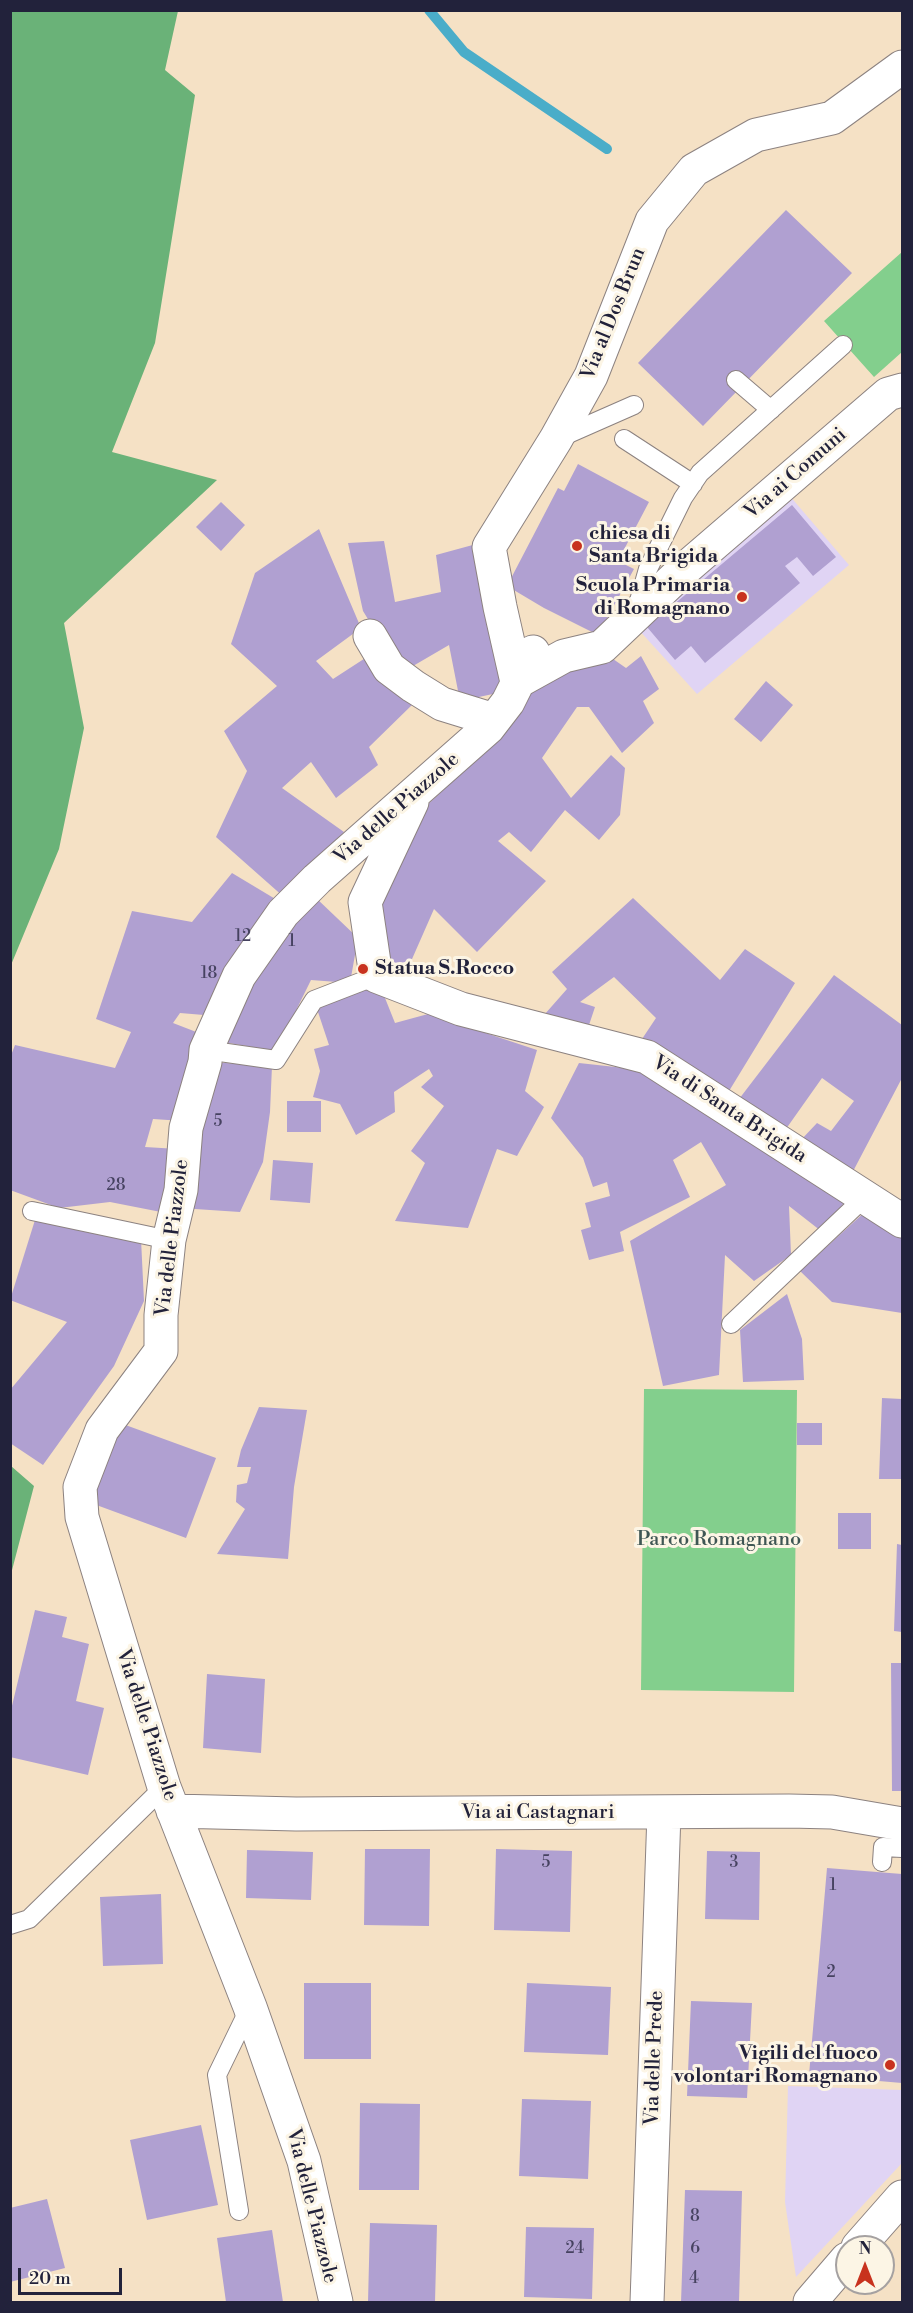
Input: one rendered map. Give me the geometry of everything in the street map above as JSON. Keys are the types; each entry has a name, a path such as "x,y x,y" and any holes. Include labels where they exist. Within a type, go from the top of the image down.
{"street":[{"name":"Via al Dos Brun","path":"517,682 489,547 556,440 591,376 652,221 694,170 756,135 832,118 903,67"},
{"name":"Via ai Comuni","path":"517,682 564,656 602,647 679,574 898,389"},
{"path":"370,636 389,668 413,686 442,704 494,720"},
{"name":"Via delle Piazzole","path":"336,2302 304,2162 250,2007 169,1799 85,1528 80,1487 102,1430 162,1351 161,1315 169,1240 181,1190 186,1128 207,1050 239,976 283,913 317,879 416,793 494,720 508,702 533,652"},
{"path":"376,976 365,902 416,793"},
{"name":"Via di Santa Brigida","path":"376,976 461,1009 647,1057 903,1221"},
{"name":"Via ai Castagnari","path":"169,1799 296,1814 832,1812 903,1824"},
{"name":"Via delle Prede","path":"647,2302 664,1813"},
{"path":"869,2235 903,2197"},
{"path":"810,2302 835,2273"}],"lane":[{"path":"635,616 648,569 683,498 700,473 843,345"},
{"path":"736,380 771,410"},
{"path":"556,440 634,405"},
{"path":"624,440 693,484"},
{"path":"207,1050 276,1060 314,1000 376,976"},
{"path":"731,1324 864,1198"},
{"path":"32,1211 169,1240"},
{"path":"10,1924 29,1919 169,1799"},
{"path":"882,1862 884,1847 903,1848"},
{"path":"239,2211 216,2075 250,2007"}],"shaded area":[{"name":"Scuola Primaria di Romagnano","path":"789,495 849,565 697,694 638,629"},
{"path":"788,2086 902,2090 902,2163 796,2277 785,2202"}],"green space":[{"path":"11,10 178,11 165,70 195,95 155,343 112,452 217,480 64,623 84,728 59,849 11,965"},
{"path":"902,252 902,352 874,377 824,321"},
{"name":"Parco Romagnano","path":"644,1389 797,1390 794,1692 641,1690"},
{"path":"11,1466 34,1486 11,1574"}],"building":[{"path":"786,210 852,273 703,426 638,363"},
{"name":"chiesa di Santa Brigida","path":"578,464 649,502 618,561 634,569 598,635 544,608 507,586 558,488 564,491"},
{"path":"221,502 245,525 221,551 196,527"},
{"name":"Scuola Primaria di Romagnano","path":"792,505 836,557 813,576 797,557 785,566 800,583 705,663 691,646 675,660 647,627"},
{"path":"319,529 361,628 316,661 333,679 370,655 413,704 369,747 378,765 336,798 311,762 282,788 344,832 285,898 216,837 247,771 224,731 277,686 231,644 255,573"},
{"path":"384,541 395,602 441,592 436,555 480,543 507,691 460,701 449,645 401,673 363,611 348,543"},
{"path":"603,652 626,668 641,656 659,689 643,701 654,723 622,753 589,707 577,707 542,758 571,798 611,755 625,768 620,815 599,840 565,810 531,852 509,832 498,841 546,881 477,952 434,909 405,975 376,957 370,905 411,820 494,743 527,696 565,664"},
{"path":"766,681 793,705 761,742 734,719"},
{"path":"232,873 282,903 216,1016 180,1013 173,1023 204,1035 183,1121 153,1119 145,1147 178,1149 166,1213 110,1202 59,1208 10,1190 10,1058 15,1045 115,1068 131,1032 96,1019 132,911 192,922"},
{"path":"315,897 358,938 350,983 311,980 276,1051 217,1041 245,975"},
{"path":"633,898 720,980 745,949 795,983 726,1096 640,1042 656,1018 614,977 580,1002 595,1007 585,1037 537,1023 567,989 552,972"},
{"path":"834,975 902,1025 902,1078 849,1179 800,1141 817,1123 831,1131 854,1101 822,1078 781,1136 736,1103"},
{"path":"379,983 395,1023 428,1014 537,1050 525,1091 544,1107 517,1156 497,1149 468,1228 395,1221 425,1163 411,1151 444,1106 421,1087 433,1076 429,1069 394,1092 395,1112 356,1135 340,1104 313,1097 320,1071 314,1049 329,1045 316,1006"},
{"path":"210,1062 272,1066 270,1112 263,1162 240,1212 180,1208"},
{"path":"579,1063 643,1070 849,1197 821,1231 789,1206 791,1255 754,1281 725,1255 719,1375 663,1386 630,1241 726,1185 701,1142 673,1160 690,1197 620,1232 624,1251 589,1260 581,1230 591,1227 585,1203 610,1196 607,1182 593,1187 583,1158 551,1118"},
{"path":"287,1101 321,1101 321,1132 287,1132"},
{"path":"273,1160 313,1163 310,1203 270,1200"},
{"path":"867,1210 902,1232 902,1313 832,1302 800,1271"},
{"path":"35,1220 141,1239 144,1301 114,1366 43,1465 10,1443 10,1390 67,1322 10,1300"},
{"path":"787,1294 802,1339 804,1380 743,1382 740,1330"},
{"path":"882,1398 902,1399 902,1479 879,1479"},
{"path":"259,1407 307,1410 294,1487 288,1559 217,1554 245,1509 236,1502 237,1485 247,1483 251,1467 237,1467 241,1450"},
{"path":"120,1423 216,1458 186,1538 91,1503"},
{"path":"797,1423 822,1423 822,1445 797,1445"},
{"path":"838,1513 871,1513 871,1549 838,1549"},
{"path":"897,1544 902,1545 902,1632 894,1631"},
{"path":"35,1610 67,1617 62,1637 89,1644 76,1701 104,1708 88,1775 10,1757 10,1714"},
{"path":"891,1663 902,1663 902,1791 892,1791"},
{"path":"207,1674 265,1679 261,1753 203,1748"},
{"path":"365,1849 430,1849 429,1926 364,1925"},
{"path":"496,1849 572,1851 570,1932 494,1930"},
{"path":"247,1850 313,1852 311,1900 246,1898"},
{"path":"707,1851 760,1852 759,1920 705,1919"},
{"path":"827,1868 902,1874 902,2083 809,2075"},
{"path":"161,1894 163,1964 103,1966 100,1897"},
{"path":"304,1983 371,1983 371,2059 304,2059"},
{"path":"527,1983 611,1987 608,2055 524,2052"},
{"path":"691,2001 752,2003 747,2098 687,2096"},
{"path":"522,2099 591,2101 588,2179 519,2176"},
{"path":"360,2103 420,2104 419,2190 359,2190"},
{"path":"201,2125 218,2205 147,2220 130,2140"},
{"path":"685,2190 742,2191 739,2302 681,2302"},
{"path":"47,2199 65,2268 10,2282 10,2208"},
{"path":"370,2223 437,2225 435,2302 368,2302"},
{"path":"526,2227 594,2228 592,2299 524,2297"},
{"path":"272,2230 283,2302 226,2302 217,2238"}],"waterway":[{"path":"429,10 464,52 607,149"}],"place":[{"name":"chiesa di Santa Brigida","path":"577,546"},
{"name":"Scuola Primaria di Romagnano","path":"742,597"},
{"name":"Statua S.Rocco","path":"363,969"},
{"name":"Vigili del fuoco volontari Romagnano","path":"890,2065"}]}
